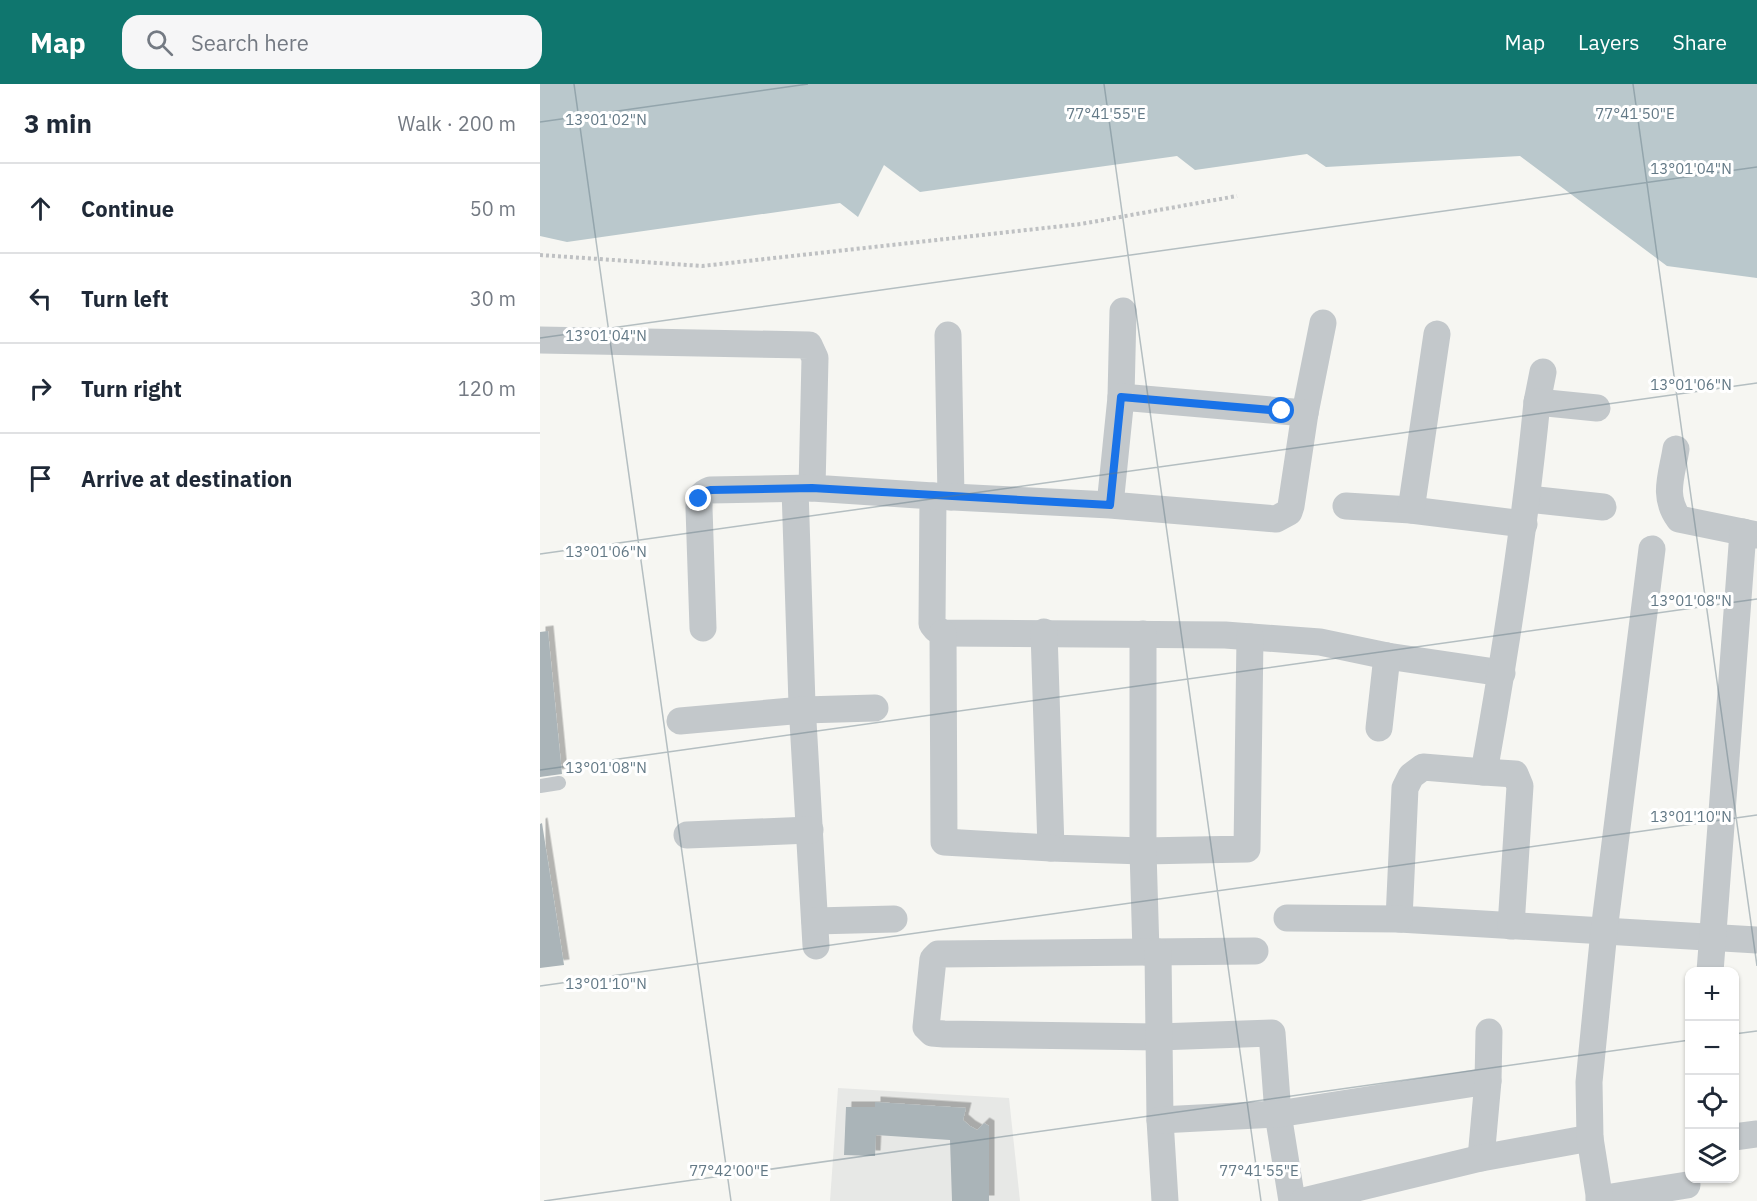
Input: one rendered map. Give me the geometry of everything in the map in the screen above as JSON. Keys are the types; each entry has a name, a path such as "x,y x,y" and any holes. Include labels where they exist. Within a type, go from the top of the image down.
{"street":[{"path":"1110,505 1121,397 1123,311"},
{"path":"703,628 699,499 703,492 711,490 804,488 1110,505 1276,519 1288,512 1293,500 1305,413 1323,323"},
{"path":"948,334 942,496 932,624 936,629 943,633 1224,635 1320,642 1387,656 1502,673"},
{"path":"1411,510 1437,334"},
{"path":"540,340 809,345 815,358 804,488 803,710 815,934 894,919"},
{"path":"1484,772 1502,673 1526,511 1537,402 1543,372"},
{"path":"1121,397 1305,413"},
{"path":"1537,402 1598,408"},
{"path":"1676,449 1668,495 1671,508 1679,519 1750,533 1732,700 1710,967"},
{"path":"1346,506 1411,510 1526,511 1603,507"},
{"path":"1652,549 1604,931 1589,1082 1590,1138 1600,1200 1686,1185"},
{"path":"1044,632 1051,848"},
{"path":"943,633 944,842 1143,851 1247,849 1250,637"},
{"path":"1143,634 1143,851 1158,1037 1165,1201"},
{"path":"1379,728 1387,656"},
{"path":"680,721 803,710 875,708"},
{"path":"1400,919 1405,788 1411,776 1423,767 1515,774 1520,786 1511,926"},
{"path":"687,835 810,830"},
{"path":"1287,918 1400,919 1757,940"},
{"path":"1255,951 938,954 933,959 926,1027 932,1033 944,1034 1158,1037 1272,1033 1278,1114 1292,1201"},
{"path":"1481,1158 1488,1081 1489,1032"},
{"path":"1160,1120 1278,1114 1488,1081"},
{"path":"1739,1136 1757,1134"},
{"path":"1303,1201 1481,1158 1590,1138"}],"lane":[{"path":"540,786 559,783"}],"path":[{"path":"540,255 702,266 1081,224 1237,196"}],"shaded area":[{"path":"540,84 1757,84 1757,278 1667,266 1520,156 1326,167 1307,154 1195,170 1177,156 920,192 884,165 858,217 840,203 567,242 540,236"},
{"path":"838,1088 1009,1098 1020,1201 830,1201"}],"building":[{"path":"548,631 562,774 540,777 540,632"},
{"path":"542,823 564,965 540,968 540,824"},
{"path":"875,1102 966,1108 963,1120 970,1126 977,1130 984,1123 989,1126 989,1201 952,1201 950,1140 876,1135 875,1156 844,1155 846,1107 875,1107"}],"route":[{"path":"699,499 703,492 711,490 812,488 1110,505 1121,397 1282,411"}]}
